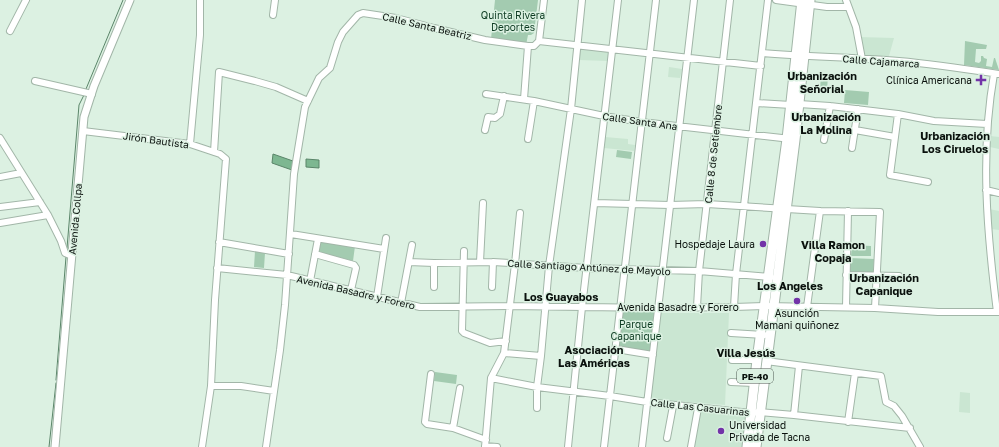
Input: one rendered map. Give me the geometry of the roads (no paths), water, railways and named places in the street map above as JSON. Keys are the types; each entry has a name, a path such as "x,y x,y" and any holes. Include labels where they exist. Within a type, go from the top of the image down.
{"highway":[{"name":"PE-40","path":"747,447 756,413 760,373 757,360 765,335 773,277 801,56 806,2"},
{"name":"PE-40","path":"756,447 754,383 766,362 765,335"}],"main road":[{"name":"Avenida Collpa","path":"56,447 84,117 130,0"}],"street":[{"path":"10,30 26,0"},
{"path":"190,144 200,35 200,0"},
{"path":"273,15 275,0"},
{"path":"524,99 528,46 534,46 539,41 544,0"},
{"path":"537,408 537,388 549,266 571,109 582,0"},
{"path":"568,447 582,307 618,0"},
{"path":"604,447 656,0"},
{"path":"642,447 694,0"},
{"name":"Calle 8 de Setiembre","path":"698,307 699,271 730,0"},
{"path":"734,307 736,274 768,0"},
{"path":"776,0 806,2 827,7 848,7"},
{"path":"846,0 856,27 862,59"},
{"name":"Calle Santa Beatriz","path":"308,101 319,78 330,68 338,42 343,32 361,13 396,18 465,35 528,46"},
{"path":"539,41 761,66"},
{"name":"Calle Cajamarca","path":"762,53 934,64 996,74"},
{"path":"214,152 219,72 276,87 308,101 305,107 294,174 291,234 282,328 266,447"},
{"path":"996,74 988,106 986,210 996,280 998,312"},
{"path":"35,81 92,94"},
{"name":"Calle Santa Ana","path":"486,94 524,99 604,116 642,122 791,139"},
{"path":"485,130 488,117 495,118 500,114 504,96"},
{"path":"528,139 534,101"},
{"path":"756,103 830,106 898,114 934,121 987,124"},
{"path":"824,140 830,106"},
{"path":"852,148 858,109"},
{"path":"898,114 890,175 928,182"},
{"path":"855,130 895,137"},
{"name":"Jirón Bautista","path":"83,131 190,144 220,154 226,159 219,242"},
{"path":"0,138 2,146 22,173 48,215 61,241 65,253 72,256"},
{"path":"0,177 22,173"},
{"path":"986,190 999,193"},
{"path":"0,207 40,202"},
{"path":"480,262 483,203"},
{"path":"595,203 670,205 707,204 820,212 880,212 875,308"},
{"path":"846,307 848,211"},
{"path":"808,307 820,212"},
{"path":"485,444 492,378 504,353 506,341 520,213"},
{"path":"0,222 48,215"},
{"path":"291,234 384,249"},
{"path":"377,297 386,238"},
{"path":"310,281 318,239"},
{"path":"202,447 212,386 219,242 289,254"},
{"path":"401,303 412,244"},
{"path":"464,251 462,330 464,333 490,343 506,341"},
{"path":"315,254 354,265 356,268 351,290"},
{"name":"Calle Santiago Antúnez de Mayolo","path":"409,262 434,264 493,262 587,268 699,271 773,277"},
{"path":"492,287 493,262"},
{"path":"434,264 434,286"},
{"name":"Avenida Basadre y Forero","path":"217,268 287,275 420,307 546,306 658,308 769,306 875,308 938,312 998,312"},
{"path":"846,275 900,276"},
{"path":"731,333 765,335"},
{"path":"616,349 653,355"},
{"path":"504,353 541,356"},
{"path":"732,360 757,360"},
{"path":"766,362 881,376 886,402 894,406 910,428 920,447"},
{"path":"794,415 799,366"},
{"path":"848,422 855,373"},
{"path":"431,374 425,422 427,424 453,428 485,444 497,447"},
{"name":"Calle Las Casuarinas","path":"492,378 537,388 573,391 673,406 794,415 910,428"},
{"path":"731,382 754,383"},
{"path":"212,386 241,386 274,391"},
{"path":"453,428 460,388"},
{"path":"667,438 673,406"},
{"path":"691,447 698,408"}],"waterway":[{"path":"86,89 123,0"},
{"path":"67,248 79,105 84,95"},
{"path":"56,380 66,257"},
{"path":"49,447 56,383"}],"place":[{"name":"Clínica Americana","path":"981,80"},
{"name":"Hospedaje Laura","path":"763,244"},
{"name":"Asunción Mamani quiñonez","path":"797,301"},
{"name":"Universidad Privada de Tacna","path":"721,431"}],"district":[{"name":"Urbanización Señorial","path":"822,81"},
{"name":"Urbanización La Molina","path":"826,122"},
{"name":"Urbanización Los Ciruelos","path":"955,141"},
{"name":"Villa Ramon Copaja","path":"833,250"},
{"name":"Urbanización Capanique","path":"884,283"},
{"name":"Los Angeles","path":"790,285"},
{"name":"Los Guayabos","path":"561,296"},
{"name":"Villa Jesús","path":"746,352"},
{"name":"Asociación Las Américas","path":"594,355"}],"park label":[{"name":"Quinta Rivera Deportes","path":"513,20"},
{"name":"Parque Capanique","path":"636,330"}]}
